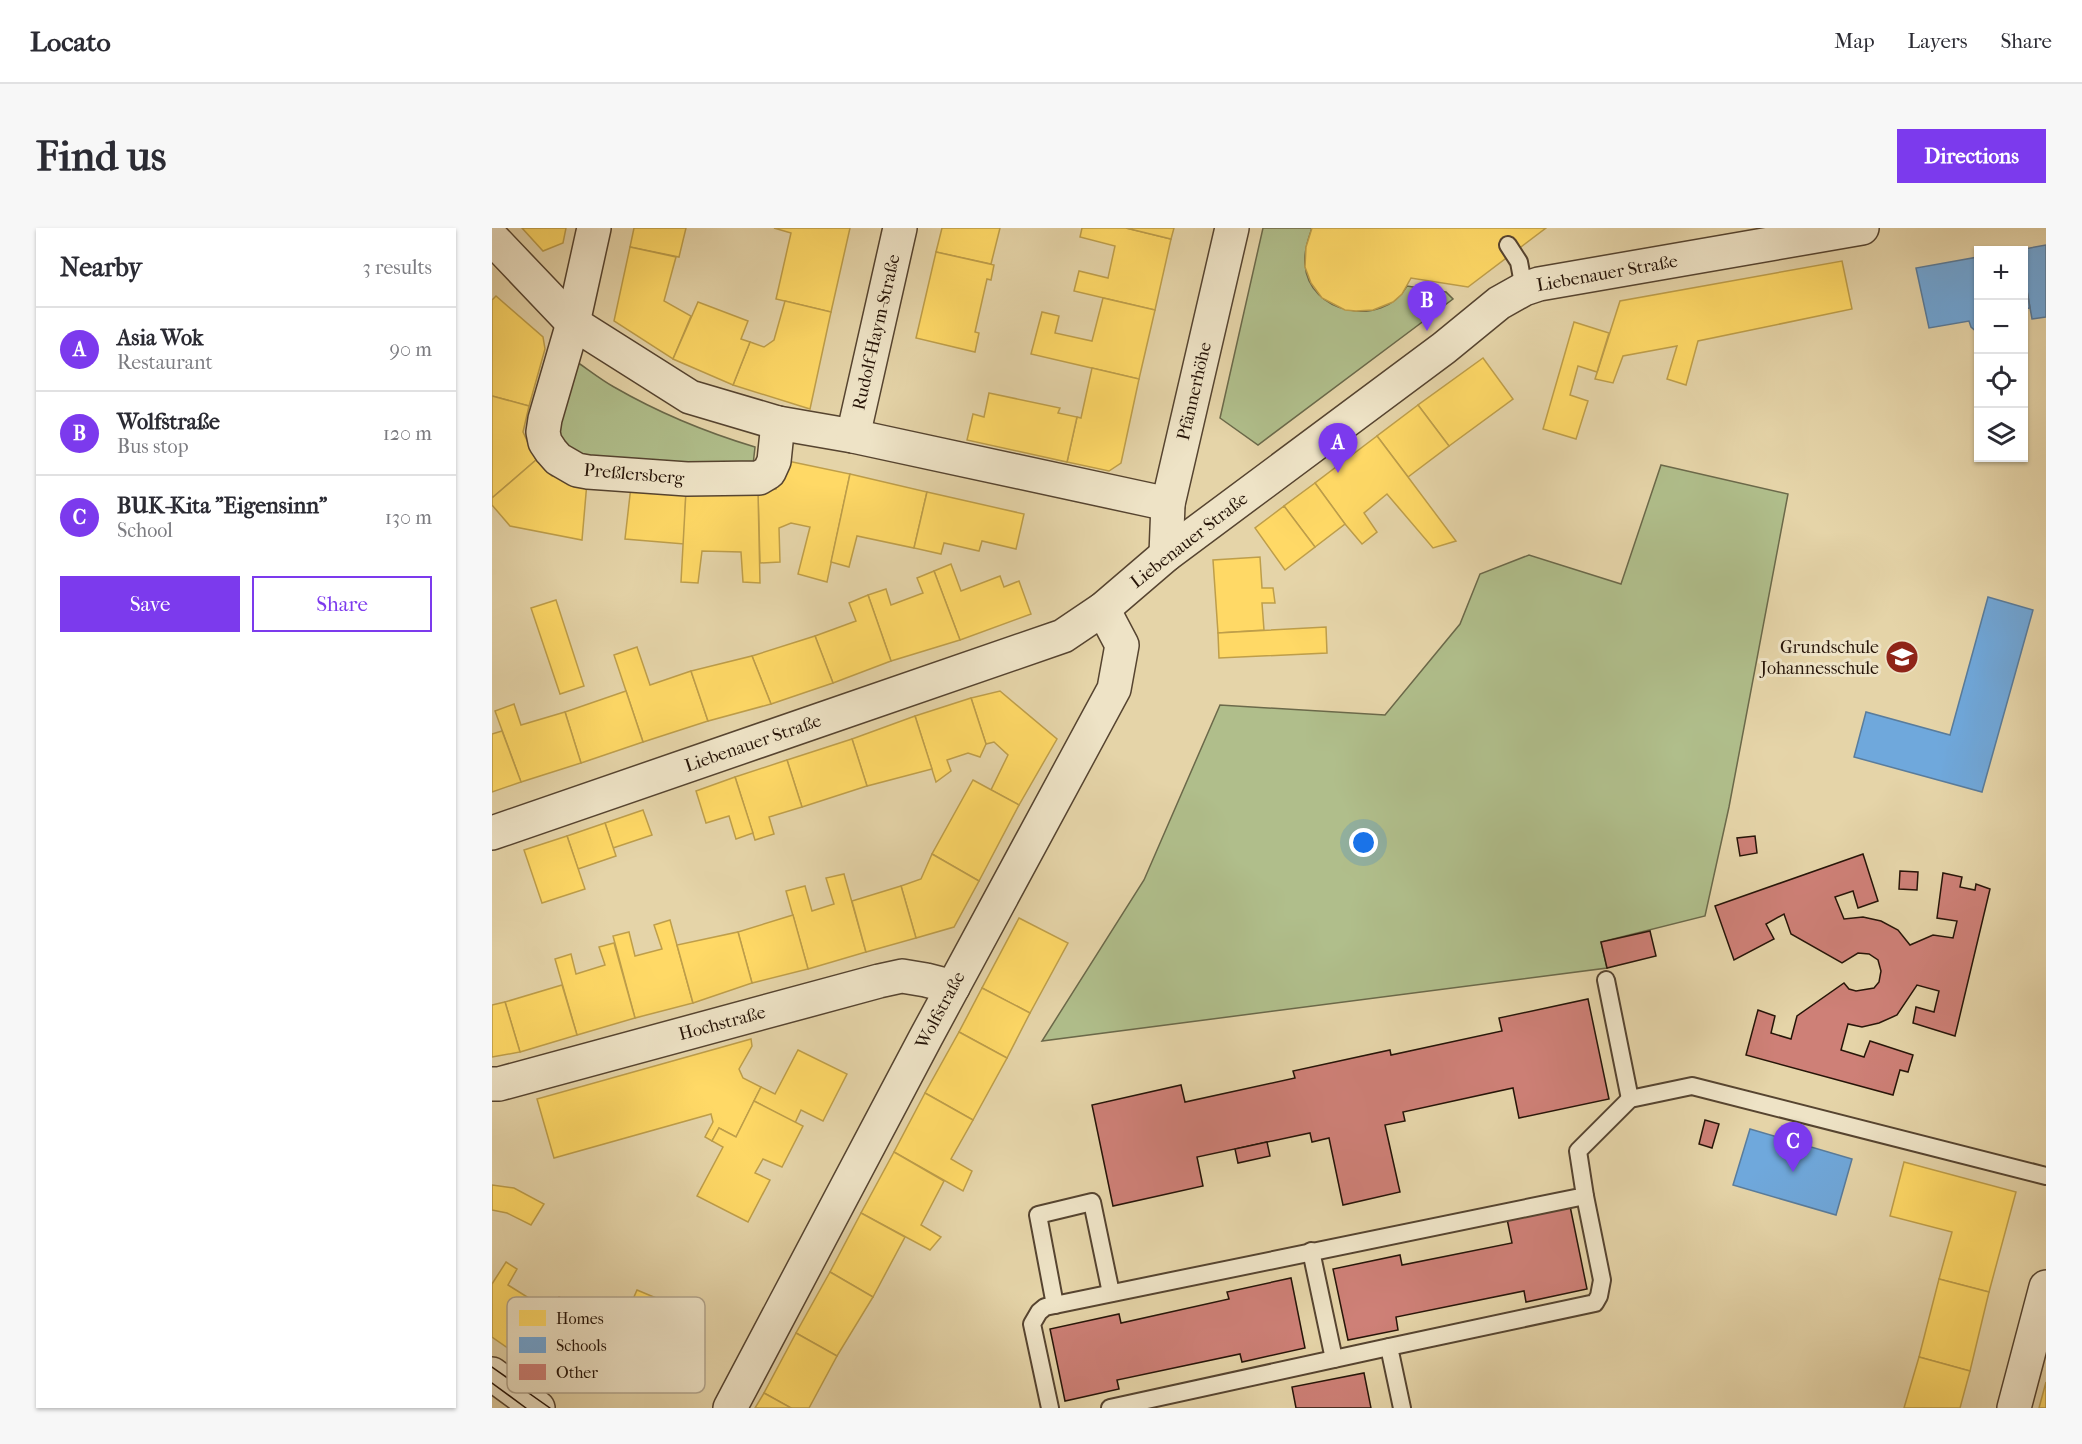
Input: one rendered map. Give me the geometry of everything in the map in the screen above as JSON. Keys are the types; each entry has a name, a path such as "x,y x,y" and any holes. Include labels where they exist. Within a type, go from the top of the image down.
{"street":[{"path":"573,323 594,228"},
{"name":"Rudolf-Haym-Straße","path":"853,436 900,228"},
{"name":"Pfännerhöhe","path":"1166,555 1168,504 1232,228"},
{"name":"Liebenauer Straße","path":"492,833 1063,636 1103,609 1166,555 1444,348 1499,303 1524,289 1539,284 1860,228"},
{"path":"492,238 573,323 690,397 778,423 853,436 1168,504"},
{"name":"Preßlersberg","path":"573,323 543,432 545,442 551,451 566,465 588,472 606,474 687,478 759,478 769,472 774,462 778,423"},
{"name":"Wolfstraße","path":"730,1408 1114,689 1122,645 1103,609"},
{"name":"Hochstraße","path":"492,1084 902,976 953,987"},
{"path":"2013,1408 2046,1287"},
{"path":"492,1374 507,1385"},
{"path":"518,1393 538,1408"}],"lane":[{"path":"1508,245 1519,262 1524,289"},
{"path":"1606,980 1630,1098"},
{"path":"1110,1408 1595,1303 1602,1280 1578,1151 1630,1098 1692,1086 2046,1176"},
{"path":"1050,1408 1032,1324 1039,1312 1055,1305 1585,1196"},
{"path":"1055,1305 1038,1215 1092,1202 1111,1293"},
{"path":"1311,1251 1334,1359"},
{"path":"1389,1347 1402,1408"}],"green space":[{"path":"1263,228 1312,228 1305,259 1309,281 1319,295 1332,304 1348,310 1365,311 1381,308 1396,299 1407,286 1446,292 1453,299 1258,445 1220,418"},
{"path":"568,356 608,383 648,405 700,428 755,447 753,465 690,467 572,457 552,421"},
{"path":"1661,465 1788,494 1729,807 1705,916 1601,942 1607,968 1042,1041 1144,880 1220,705 1385,715 1460,624 1480,574 1529,555 1621,584"}],"building: Homes":[{"path":"522,228 566,228 563,243 543,251"},
{"path":"634,228 686,228 679,257 630,247"},
{"path":"774,228 850,228 831,312 776,299 791,233"},
{"path":"942,228 1000,228 991,264 936,252"},
{"path":"1082,228 1126,228 1171,239 1155,310 1074,291 1079,271 1108,278 1115,246 1080,237"},
{"path":"1126,228 1174,228 1171,239"},
{"path":"1312,228 1546,228 1468,287 1411,278 1402,294 1393,302 1373,310 1356,311 1345,310 1322,298 1311,283 1305,267 1306,247"},
{"path":"630,247 676,257 664,301 691,316 673,359 614,321"},
{"path":"936,252 994,265 991,280 987,279 975,332 979,333 975,352 916,338"},
{"path":"1842,261 1852,309 1698,341 1686,385 1667,379 1677,346 1623,356 1613,383 1595,379 1620,301"},
{"path":"496,296 543,337 545,349 529,406 492,396 492,300"},
{"path":"1103,298 1155,310 1139,379 1031,354 1042,312 1059,316 1055,333 1092,341"},
{"path":"785,301 831,312 810,409 733,385 750,342 764,347 774,340"},
{"path":"698,302 748,321 741,339 750,342 733,385 673,359"},
{"path":"1574,322 1609,333 1597,372 1578,366 1570,395 1588,401 1576,439 1543,429"},
{"path":"1483,358 1513,399 1449,446 1418,405"},
{"path":"1092,368 1139,379 1121,463 1109,471 1067,462 1077,417 1081,418"},
{"path":"989,393 1060,408 1058,413 1077,417 1067,462 967,440 973,414 984,417"},
{"path":"492,396 529,406 523,432 536,460 492,498"},
{"path":"1418,405 1449,446 1408,477 1377,436"},
{"path":"1377,436 1456,541 1433,548 1387,494 1364,513 1377,532 1362,544 1345,524 1315,483"},
{"path":"536,460 552,476 587,482 582,540 510,526 492,505 492,498"},
{"path":"783,460 850,474 827,582 798,574 810,527 791,523 779,528 780,562 760,563 758,492 776,489"},
{"path":"850,474 927,492 914,548 857,536 849,567 831,562"},
{"path":"1315,483 1345,524 1315,547 1284,506"},
{"path":"631,486 686,491 684,544 625,539"},
{"path":"686,491 758,492 760,583 743,582 741,552 702,551 698,583 681,582"},
{"path":"927,492 1024,514 1016,549 982,541 979,551 944,543 941,554 914,548"},
{"path":"1284,506 1315,547 1285,570 1255,528"},
{"path":"1260,557 1262,588 1273,588 1275,603 1262,603 1264,630 1218,633 1213,560"},
{"path":"951,564 961,591 1000,576 1004,587 1019,581 1031,614 960,640 934,571"},
{"path":"934,571 960,640 891,661 868,595 886,589 891,605 923,593 917,578"},
{"path":"868,595 891,661 833,683 815,636 856,621 849,603"},
{"path":"556,600 584,686 560,694 531,608"},
{"path":"1326,627 1327,653 1219,658 1218,633"},
{"path":"815,636 833,683 771,704 752,656"},
{"path":"637,647 650,685 691,671 708,721 643,742 614,655"},
{"path":"752,656 771,704 708,721 691,671"},
{"path":"626,691 643,742 581,763 565,712"},
{"path":"1000,691 1057,739 1019,805 991,790 1008,755 994,742 986,744 971,698"},
{"path":"971,698 986,744 980,757 968,753 947,760 951,771 936,782 915,716"},
{"path":"514,704 521,725 565,712 581,763 521,782 495,711"},
{"path":"915,716 932,769 867,786 852,739"},
{"path":"502,731 521,782 492,792 492,734"},
{"path":"852,739 867,786 802,807 787,760"},
{"path":"787,760 802,807 769,817 774,834 755,840 735,777"},
{"path":"735,777 753,833 736,839 729,816 706,823 696,791"},
{"path":"973,780 1019,805 979,881 932,854"},
{"path":"643,810 652,835 613,848 605,823"},
{"path":"605,823 616,856 578,869 567,836"},
{"path":"567,836 585,889 542,903 524,850"},
{"path":"932,854 979,881 954,927 916,938 901,886 921,879"},
{"path":"844,874 866,952 808,969 786,891 805,886 812,911 834,904 826,878"},
{"path":"901,886 916,938 866,952 852,901"},
{"path":"793,915 808,969 752,983 738,932"},
{"path":"1019,918 1068,943 1030,1013 982,988"},
{"path":"670,920 693,1003 635,1018 613,936 629,932 635,956 662,949 654,925"},
{"path":"738,932 752,983 693,1003 677,945"},
{"path":"614,943 635,1018 577,1035 555,959 571,954 576,974 605,965 599,947"},
{"path":"562,985 577,1035 520,1052 505,1002"},
{"path":"982,988 1030,1013 1007,1058 959,1032"},
{"path":"505,1002 520,1052 492,1057 492,1005"},
{"path":"959,1032 1007,1058 973,1120 925,1093"},
{"path":"751,1039 752,1046 739,1069 743,1078 761,1087 736,1137 719,1128 712,1141 705,1137 713,1122 711,1114 554,1158 537,1099"},
{"path":"798,1050 847,1074 823,1121 801,1110 795,1123 754,1101 761,1087 775,1094"},
{"path":"925,1093 973,1120 951,1159 972,1171 963,1191 894,1152"},
{"path":"754,1101 803,1126 782,1167 763,1159 755,1173 770,1180 748,1222 697,1196 723,1147 712,1141 719,1128 736,1137"},
{"path":"894,1152 944,1181 921,1225 941,1237 930,1250 861,1213"},
{"path":"1904,1162 2016,1192 1989,1292 1939,1279 1952,1232 1890,1216"},
{"path":"492,1185 514,1188 544,1204 531,1225 507,1213 492,1210"},
{"path":"861,1213 905,1237 873,1297 830,1272"},
{"path":"506,1262 517,1269 508,1285 527,1297 507,1297 507,1348 492,1337 492,1284"},
{"path":"830,1272 873,1297 837,1356 796,1333"},
{"path":"1939,1279 1989,1292 1970,1371 1919,1357"},
{"path":"637,1290 654,1297 634,1297"},
{"path":"796,1333 837,1356 809,1408 791,1408 764,1393"},
{"path":"1919,1357 1970,1371 1960,1408 1904,1408"},
{"path":"2046,1382 2046,1408 2039,1408"},
{"path":"764,1393 791,1408 755,1408"}],"building: Schools":[{"path":"2046,245 2046,317 2032,319 2028,296 2028,248"},
{"path":"1974,258 1974,330 1969,321 1929,328 1916,268"},
{"path":"1988,597 2033,610 1982,792 1854,757 1866,712 1950,735"},
{"path":"1750,1129 1852,1159 1836,1215 1733,1185"}],"building: Other":[{"path":"1755,836 1757,853 1740,856 1737,838"},
{"path":"1863,854 1878,901 1858,908 1853,891 1835,897 1844,919 1863,917 1881,921 1898,930 1910,945 1933,935 1953,938 1957,921 1937,918 1943,873 1962,877 1960,887 1975,890 1976,884 1990,889 1955,1036 1913,1023 1916,1007 1934,1012 1939,991 1917,985 1897,1015 1862,1027 1848,1024 1841,1050 1864,1057 1870,1041 1913,1055 1908,1072 1900,1070 1893,1095 1746,1055 1758,1010 1775,1016 1771,1033 1791,1039 1797,1016 1844,983 1849,989 1856,991 1874,988 1879,982 1881,971 1878,960 1869,954 1858,953 1842,963 1791,934 1784,914 1766,924 1774,939 1734,960 1715,906"},
{"path":"1900,871 1918,872 1917,890 1899,889"},
{"path":"1650,931 1656,956 1607,968 1601,942"},
{"path":"1588,999 1609,1099 1519,1118 1513,1088 1403,1112 1405,1121 1385,1125 1400,1192 1343,1205 1329,1138 1312,1142 1310,1133 1197,1157 1203,1186 1113,1206 1092,1105 1181,1085 1185,1102 1295,1078 1293,1071 1390,1050 1391,1055 1502,1031 1499,1018"},
{"path":"1705,1120 1719,1124 1712,1148 1699,1144"},
{"path":"1267,1142 1270,1156 1238,1163 1235,1149"},
{"path":"1570,1206 1587,1289 1526,1302 1524,1291 1396,1317 1398,1330 1348,1340 1333,1269 1400,1255 1402,1265 1512,1243 1507,1219"},
{"path":"1291,1278 1305,1348 1242,1362 1240,1354 1117,1380 1119,1389 1065,1401 1050,1329 1119,1314 1121,1323 1229,1299 1227,1292"},
{"path":"1364,1373 1371,1408 1296,1408 1292,1387"}],"tram line":[{"path":"492,1367 507,1378"},
{"path":"492,1383 526,1408"},
{"path":"529,1393 550,1408"}],"place":[{"name":"Wolfstraße","path":"1427,331"},
{"name":"Asia Wok","path":"1338,473"},
{"name":"Grundschule Johannesschule","path":"1902,657"},
{"name":"BUK-Kita \"Eigensinn\"","path":"1793,1172"}]}
